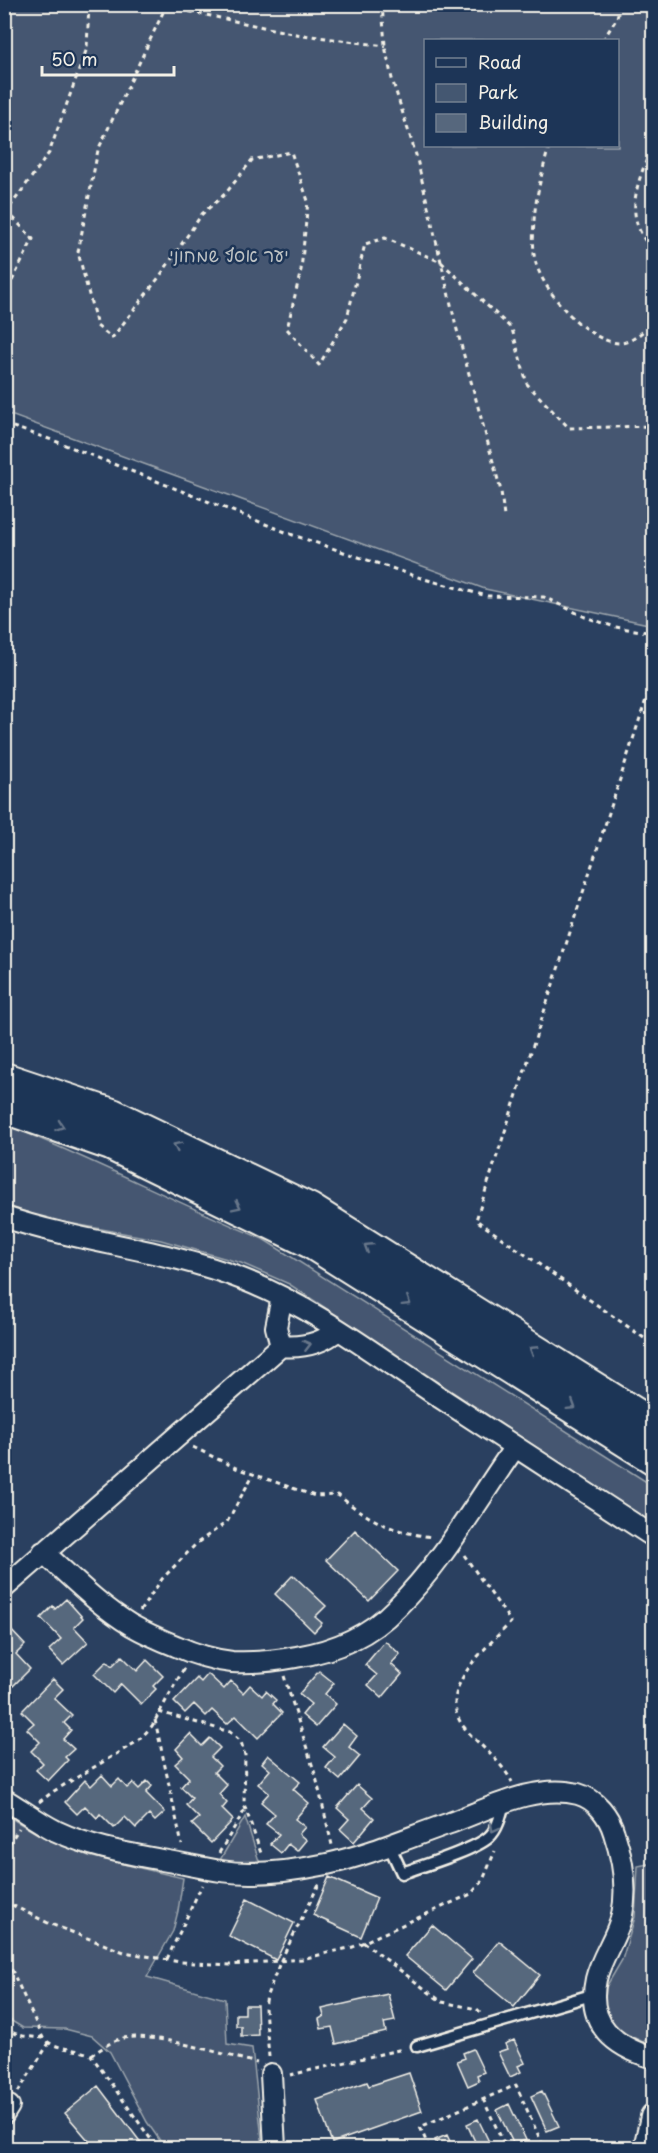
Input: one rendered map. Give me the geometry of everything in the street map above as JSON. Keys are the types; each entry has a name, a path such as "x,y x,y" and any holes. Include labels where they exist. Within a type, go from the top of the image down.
{"main road":[{"path":"4,1078 112,1114 310,1210 654,1426"},
{"path":"4,1107 111,1144 311,1242 654,1458"}],"street":[{"path":"4,1217 40,1229 216,1269 282,1297 338,1330 654,1537"},
{"path":"281,1346 276,1327 282,1297"},
{"path":"4,1588 281,1346 296,1347 312,1344 330,1337 338,1330"},
{"path":"43,1552 93,1597 131,1625 194,1654 231,1662 268,1662 306,1655 340,1646 375,1626 395,1610 419,1584 448,1545 514,1447"},
{"path":"4,1799 54,1830 116,1852 223,1871 267,1872 332,1863 541,1791 580,1794 595,1802 605,1813 613,1829 622,1866 624,1900 621,1918 597,1978 595,1994 597,2012 608,2035 618,2044 633,2052 654,2058"},
{"path":"271,2073 274,2148"}],"lane":[{"path":"389,1845 402,1874 476,1845 489,1836 498,1822 504,1803"},
{"path":"417,2046 595,1994"}],"path":[{"path":"4,297 33,238 7,211 49,153 87,48 89,4"},
{"path":"154,4 296,34 385,46"},
{"path":"382,4 385,46 392,79 416,155 457,330 501,491 504,517"},
{"path":"604,39 616,18 620,4"},
{"path":"166,6 98,150 78,252 97,326 112,338 160,276 202,214 226,193 252,160 291,152 308,201 301,270 287,329 319,365 347,318 365,244 385,238 441,262 512,329 527,384 569,428 654,426"},
{"path":"654,143 644,165 635,197 638,227 654,254"},
{"path":"549,147 533,211 534,258 551,295 568,314 602,339 621,343 637,337 654,322"},
{"path":"4,424 55,441 293,535 424,579 487,596 544,597 585,617 615,627 654,633"},
{"path":"654,675 476,1220 654,1345"},
{"path":"131,1625 162,1579 197,1543 227,1522 254,1473"},
{"path":"4,1852 38,1803 54,1791 138,1742 155,1720 194,1654"},
{"path":"271,2073 265,2008 267,1995 281,1960 332,1863 316,1777 278,1660"},
{"path":"159,1712 236,1735 242,1742 245,1755 246,1808 267,1872"},
{"path":"155,1720 186,1864"},
{"path":"167,1959 209,1869 246,1808"},
{"path":"4,1900 48,1923 124,1952 230,1965 302,1959 353,1947 471,1894 483,1880 497,1846"},
{"path":"363,1942 442,2002 477,2009 493,2024"},
{"path":"4,1953 43,2038 53,2046 78,2049 91,2055 157,2148"},
{"path":"4,2030 23,2036 43,2038"},
{"path":"91,2055 118,2039 154,2038 271,2073 417,2046"},
{"path":"7,2110 49,2043"},
{"path":"429,2148 420,2127 516,2085 543,2147 538,2148"},
{"path":"483,2099 506,2148"}],"green space":[{"name":"יער אסף שמחוני","path":"4,5 653,5 653,625 485,589 5,413"},
{"path":"4,1124 263,1239 653,1486 653,1524 289,1284 241,1263 161,1240 47,1219 5,1205"},
{"path":"4,1814 43,1837 89,1856 183,1878 173,1931 147,1977 225,1999 227,2044 252,2048 263,2148 165,2148 147,2122 110,2052 92,2036 65,2029 23,2028 5,2017"},
{"path":"245,1817 259,1861 220,1860"},
{"path":"653,1863 654,2014 651,2036 643,2042 620,2031 604,2015 606,1987 622,1960 635,1917 638,1866"}],"building":[{"path":"355,1530 398,1571 369,1601 326,1560"},
{"path":"293,1575 326,1606 315,1617 322,1623 314,1632 275,1594"},
{"path":"66,1599 83,1618 74,1627 88,1642 63,1665 49,1650 61,1639 41,1618 53,1606 55,1609"},
{"path":"8,1627 25,1645 16,1654 30,1669 6,1693 4,1630"},
{"path":"385,1641 400,1654 391,1664 402,1674 382,1698 368,1685 377,1675 365,1665"},
{"path":"122,1656 137,1671 147,1660 163,1676 153,1686 156,1689 141,1704 121,1684 113,1693 94,1674 107,1661 112,1666"},
{"path":"319,1671 334,1683 325,1694 336,1704 316,1727 302,1715 311,1704 299,1694"},
{"path":"208,1674 224,1689 231,1681 243,1693 250,1685 262,1696 266,1691 276,1700 273,1704 282,1713 258,1738 236,1716 227,1724 212,1710 206,1716 194,1704 185,1713 174,1702 197,1678 201,1682"},
{"path":"53,1679 63,1689 54,1698 72,1715 64,1723 71,1730 63,1739 74,1749 65,1757 68,1760 48,1781 36,1770 43,1763 31,1751 40,1742 27,1729 34,1723 22,1711"},
{"path":"343,1724 357,1736 349,1747 360,1756 340,1780 326,1768 335,1757 323,1747"},
{"path":"190,1734 202,1746 210,1738 220,1748 211,1757 220,1766 214,1772 227,1785 219,1794 227,1803 222,1809 233,1820 211,1843 192,1824 199,1818 186,1805 192,1798 181,1787 189,1778 175,1764 183,1757 176,1749"},
{"path":"268,1755 300,1782 293,1789 309,1803 295,1819 305,1827 299,1834 306,1840 297,1851 288,1844 281,1853 270,1844 279,1834 266,1824 275,1814 261,1802 269,1793 258,1784 270,1770 262,1763"},
{"path":"102,1775 112,1786 119,1779 127,1788 133,1783 139,1789 147,1781 152,1786 146,1793 165,1812 155,1821 149,1815 136,1828 125,1817 114,1828 100,1814 97,1818 85,1806 77,1814 65,1802 85,1780 91,1786"},
{"path":"357,1785 372,1798 363,1808 374,1818 354,1842 340,1829 349,1819 337,1808"},
{"path":"329,1877 377,1898 361,1937 313,1915"},
{"path":"247,1899 294,1923 276,1960 229,1936"},
{"path":"432,1925 472,1959 446,1990 405,1956"},
{"path":"499,1941 540,1975 514,2007 473,1973"},
{"path":"388,1994 395,2021 384,2023 386,2032 336,2044 332,2027 321,2029 319,2019 324,2016 322,2009"},
{"path":"245,2005 257,2005 258,2035 241,2036 241,2026 236,2026 236,2014 245,2014"},
{"path":"514,2040 525,2063 518,2066 521,2072 510,2077 498,2052 507,2049 505,2044"},
{"path":"473,2049 484,2072 477,2075 479,2081 468,2086 457,2061 465,2058 463,2053"},
{"path":"409,2073 422,2111 332,2143 317,2100 367,2082 369,2086"},
{"path":"98,2086 145,2148 95,2148 65,2113"},
{"path":"542,2091 559,2126 547,2131 531,2096"},
{"path":"509,2104 526,2140 514,2145 497,2110"},
{"path":"478,2119 492,2148 478,2148 467,2124"},
{"path":"447,2135 453,2148 439,2148 435,2140"}]}
